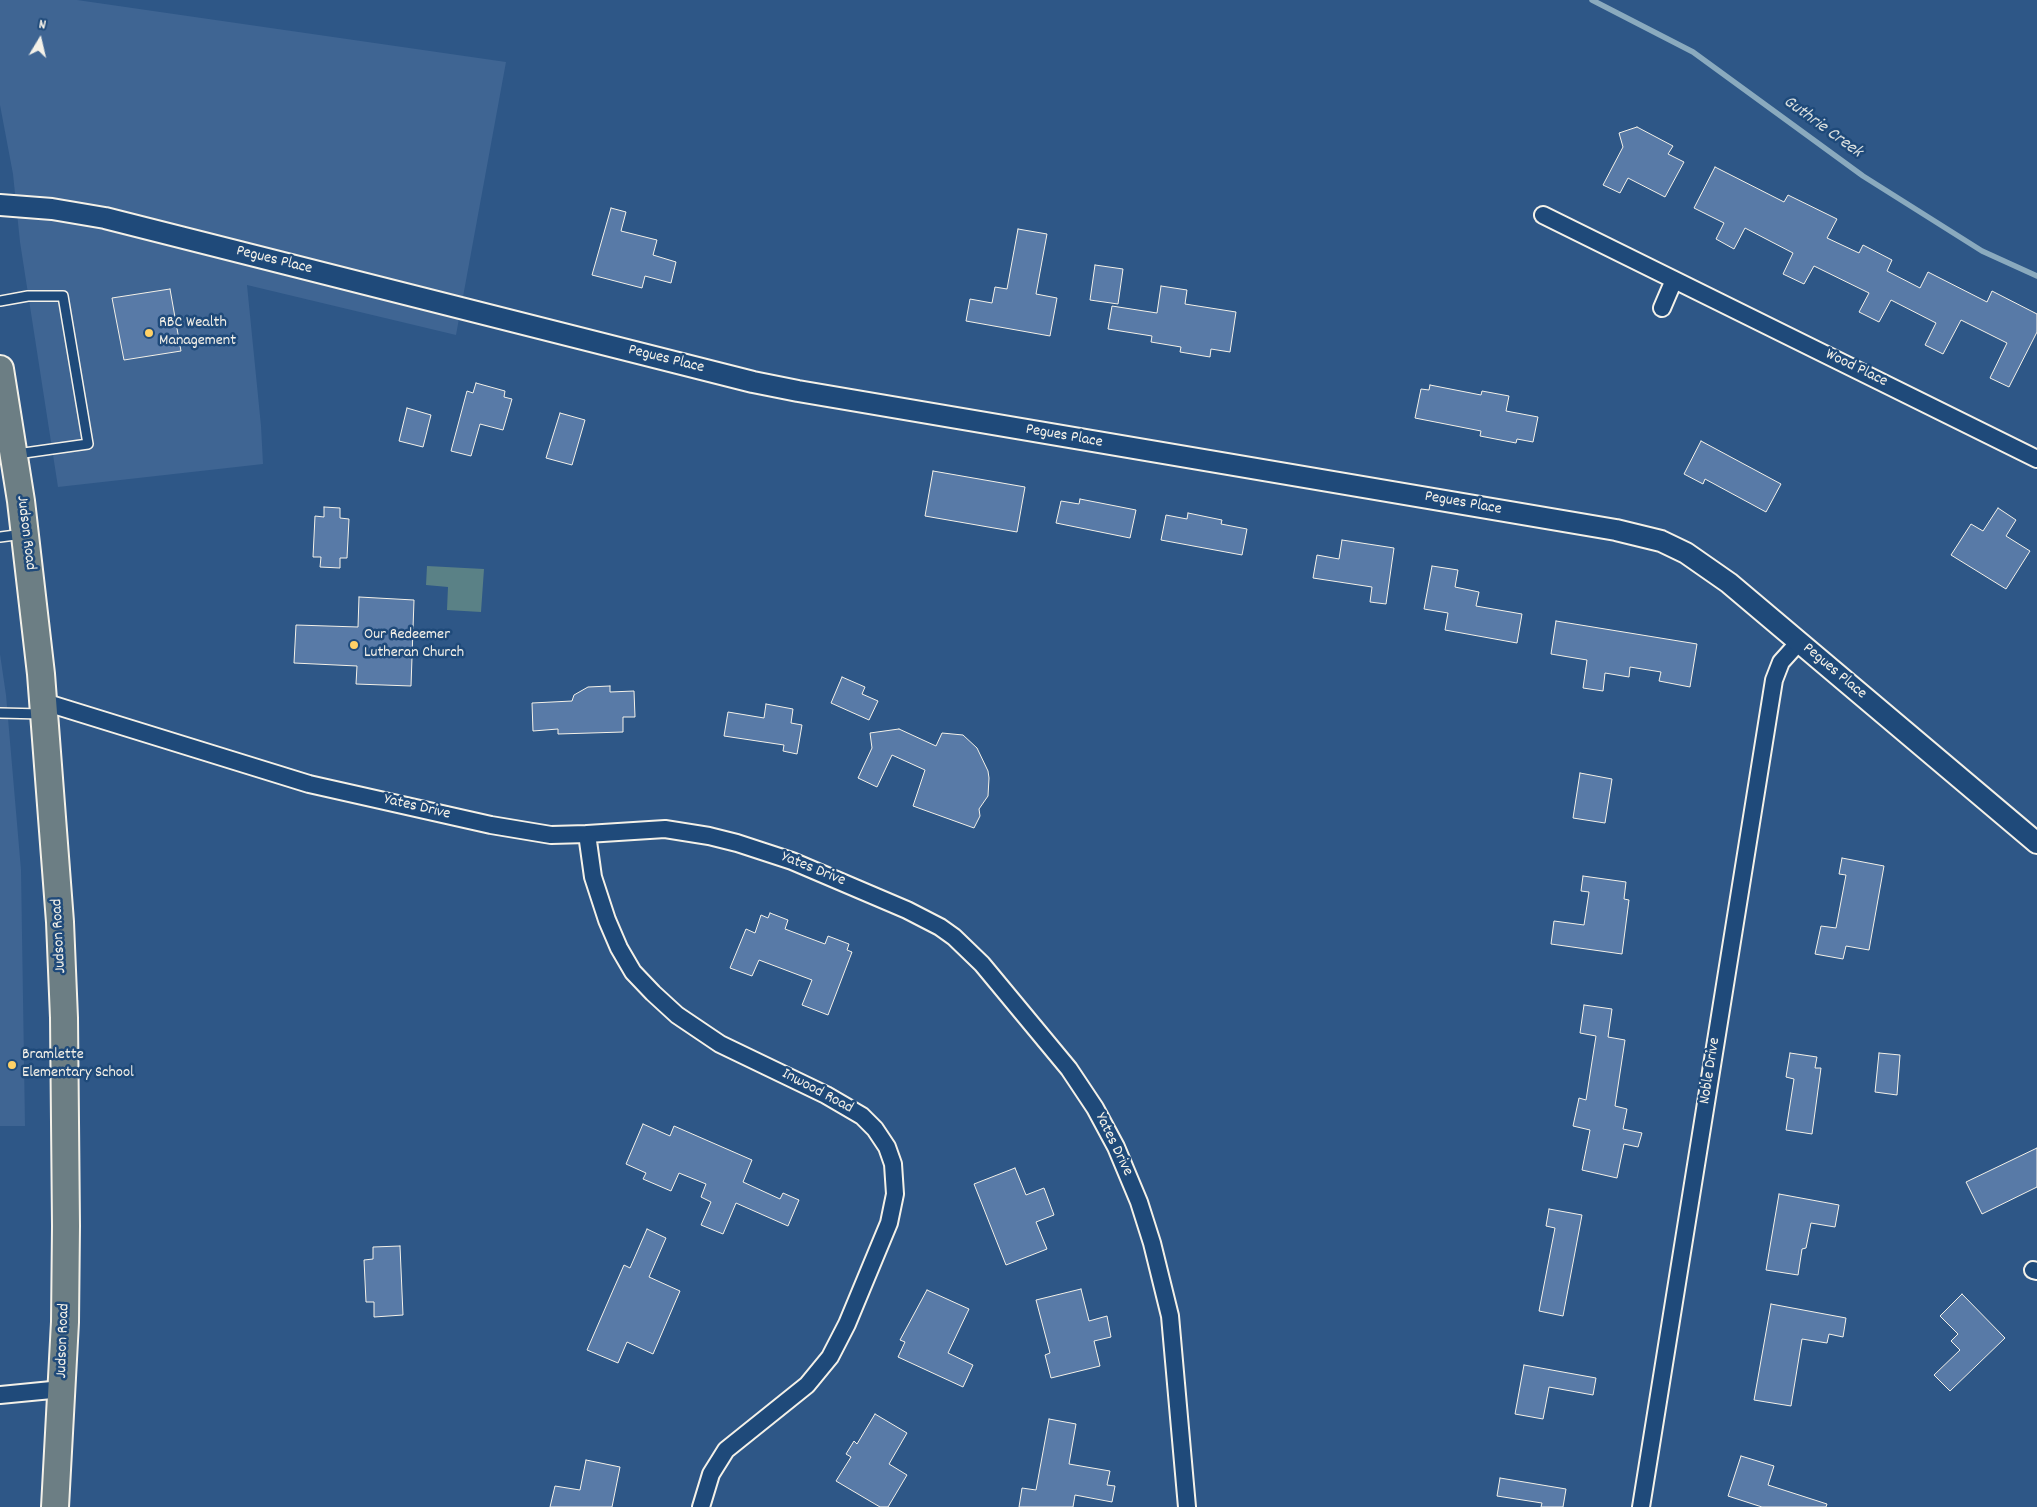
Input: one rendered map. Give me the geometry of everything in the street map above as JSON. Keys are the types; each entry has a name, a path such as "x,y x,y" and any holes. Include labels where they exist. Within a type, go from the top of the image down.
{"main road":[{"name":"Judson Road","path":"1,377 25,534 45,708 64,1018 65,1322 55,1507"}],"street":[{"name":"Pegues Place","path":"0,204 52,209 98,217 789,390 1648,537 1680,549 1714,570 2037,843"},
{"name":"Wood Place","path":"1542,215 2037,459"},
{"path":"1662,308 1674,280"},
{"name":"Noble Drive","path":"1644,1506 1774,680 1781,662 1799,642"},
{"name":"Yates Drive","path":"45,708 309,784 523,831 551,835 665,829 709,836 746,845 792,861 907,910 940,927 968,948 1069,1069 1095,1108 1116,1147 1139,1202 1152,1243 1170,1316 1187,1507"},
{"name":"Inwood Road","path":"587,834 593,876 607,920 633,972 653,993 696,1029 720,1044 826,1095 862,1116 875,1129 887,1147 893,1164 895,1194 888,1223 847,1324 830,1357 807,1385 726,1450 711,1474 701,1507"},
{"path":"0,1395 62,1389"}],"lane":[{"path":"0,301 28,296 63,296 88,444 14,454"},
{"path":"0,538 25,534"},
{"path":"0,714 45,708"}],"shaded area":[{"path":"0,0 77,0 506,62 456,335 247,285 263,464 58,487 20,242 13,174 0,105"},
{"path":"0,654 6,695 21,870 25,1126 0,1126"}],"green space":[{"path":"427,566 484,569 481,612 447,610 448,587 426,585"}],"building":[{"path":"1637,127 1673,146 1668,154 1684,162 1665,197 1628,178 1620,193 1603,185 1623,147 1619,133"},
{"path":"1715,167 1784,202 1788,195 1837,219 1827,238 1859,253 1863,245 1892,260 1887,271 1920,288 1928,272 1987,302 1992,291 2037,314 2037,332 2009,387 1990,378 2007,343 1961,320 1943,354 1925,345 1936,323 1891,300 1879,322 1859,312 1869,293 1814,266 1804,284 1783,274 1793,253 1745,228 1734,249 1716,239 1724,223 1694,208"},
{"path":"611,208 626,212 621,231 657,240 653,255 676,262 671,283 645,276 642,288 592,275"},
{"path":"1018,229 1047,234 1036,294 1057,298 1050,336 966,321 970,299 992,303 995,287 1007,289"},
{"path":"1095,265 1123,269 1118,304 1090,300"},
{"path":"1161,286 1187,290 1185,304 1236,312 1230,352 1211,349 1210,357 1180,352 1181,347 1151,342 1152,336 1108,329 1112,306 1157,313"},
{"name":"RBC Wealth Management","path":"170,289 181,351 124,360 112,298"},
{"path":"476,383 505,391 504,397 512,399 503,430 480,424 471,456 451,451 467,391 473,393"},
{"path":"1430,385 1481,395 1482,391 1509,396 1506,411 1538,417 1533,442 1517,439 1516,443 1480,436 1481,431 1415,418 1421,389 1429,390"},
{"path":"407,408 431,415 423,447 399,441"},
{"path":"560,413 585,420 572,465 546,458"},
{"path":"1701,441 1781,484 1766,512 1705,479 1703,484 1684,474"},
{"path":"933,471 1025,487 1017,532 925,516"},
{"path":"1080,499 1136,510 1130,538 1056,523 1061,501 1079,504"},
{"path":"324,507 340,508 340,518 349,519 347,558 340,558 340,568 320,567 321,557 313,557 315,516 324,517"},
{"path":"1998,508 2016,520 2006,536 2030,551 2006,589 1951,555 1971,524 1983,531"},
{"path":"1188,513 1222,520 1221,524 1247,529 1242,555 1161,540 1166,515 1187,519"},
{"path":"1342,540 1394,548 1386,604 1370,602 1372,587 1313,578 1317,555 1339,559"},
{"path":"1432,566 1458,570 1455,587 1479,592 1476,606 1522,614 1517,643 1445,630 1448,613 1424,609"},
{"name":"Our Redeemer Lutheran Church","path":"359,597 414,600 411,686 356,684 357,666 294,663 296,625 358,627"},
{"path":"1556,621 1697,644 1690,687 1659,681 1661,672 1630,667 1629,677 1605,673 1603,691 1583,688 1587,660 1551,654"},
{"path":"842,677 865,687 862,694 878,701 869,720 831,703"},
{"path":"610,686 610,692 634,691 635,717 623,717 623,732 558,734 558,729 533,731 532,703 572,701 574,695 588,687"},
{"path":"766,704 793,709 791,723 802,725 797,754 783,751 784,745 724,736 728,712 764,718"},
{"path":"899,729 936,746 942,733 963,735 977,748 988,771 989,778 988,796 979,809 980,816 974,828 913,806 925,770 892,755 877,787 858,778 872,748 870,733"},
{"path":"1580,773 1612,779 1605,823 1573,818"},
{"path":"1842,858 1884,866 1869,950 1846,946 1843,959 1815,954 1821,926 1836,928 1846,875 1839,874"},
{"path":"1583,876 1626,882 1624,899 1629,900 1622,954 1551,944 1554,921 1584,925 1589,892 1581,891"},
{"path":"770,913 788,920 785,929 825,944 828,936 849,944 847,950 852,952 828,1015 802,1005 812,980 759,960 752,976 730,968 746,929 755,933 761,915 768,918"},
{"path":"1584,1005 1612,1009 1608,1037 1625,1040 1615,1106 1627,1109 1623,1129 1642,1133 1638,1147 1624,1144 1617,1178 1582,1170 1590,1130 1573,1126 1579,1098 1586,1100 1596,1036 1580,1033"},
{"path":"1790,1053 1817,1057 1815,1068 1821,1068 1812,1134 1786,1130 1794,1079 1786,1077"},
{"path":"1879,1053 1900,1055 1897,1095 1875,1092"},
{"path":"643,1124 670,1136 674,1126 752,1160 743,1182 780,1199 783,1193 799,1200 788,1226 736,1203 723,1234 701,1225 711,1202 701,1197 706,1184 679,1173 671,1191 643,1179 646,1173 626,1164"},
{"path":"2037,1148 2037,1187 1982,1214 1966,1182"},
{"path":"1015,1168 1026,1195 1044,1188 1054,1215 1036,1222 1047,1249 1006,1265 974,1184"},
{"path":"1779,1194 1839,1205 1835,1227 1811,1223 1806,1248 1802,1249 1798,1275 1766,1270"},
{"path":"1549,1209 1582,1215 1563,1316 1539,1311 1555,1228 1546,1226"},
{"path":"647,1229 666,1238 649,1277 680,1291 653,1354 627,1342 618,1363 587,1350 624,1265 630,1268"},
{"path":"400,1246 403,1315 374,1317 374,1302 366,1302 364,1260 373,1259 373,1247"},
{"path":"1081,1289 1089,1321 1107,1316 1111,1337 1094,1341 1100,1366 1051,1378 1045,1355 1050,1353 1036,1300"},
{"path":"927,1290 969,1309 948,1353 973,1365 963,1387 898,1357 905,1342 900,1340"},
{"path":"1962,1294 2005,1338 1950,1391 1934,1375 1960,1350 1951,1341 1958,1334 1940,1316"},
{"path":"1771,1304 1846,1318 1843,1337 1829,1334 1827,1343 1802,1339 1791,1406 1754,1400"},
{"path":"1524,1365 1596,1378 1593,1395 1549,1387 1543,1419 1515,1414"},
{"path":"875,1414 907,1433 889,1464 907,1475 888,1507 880,1507 836,1481 851,1457 846,1454 854,1441 857,1444"},
{"path":"1049,1419 1076,1424 1069,1464 1110,1471 1107,1485 1115,1486 1112,1502 1075,1495 1073,1507 1019,1507 1022,1488 1036,1490"},
{"path":"1741,1456 1774,1466 1768,1485 1827,1504 1826,1507 1762,1507 1728,1496"},
{"path":"586,1460 620,1467 612,1507 550,1507 555,1486 580,1490"},
{"path":"1500,1478 1566,1489 1563,1507 1541,1507 1542,1503 1497,1496"}],"waterway":[{"name":"Guthrie Creek","path":"1592,0 1693,52 1863,176 1982,251 2037,276"}],"place":[{"name":"RBC Wealth Management","path":"149,333"},
{"name":"Our Redeemer Lutheran Church","path":"354,645"},
{"name":"Bramlette Elementary School","path":"12,1065"}]}
